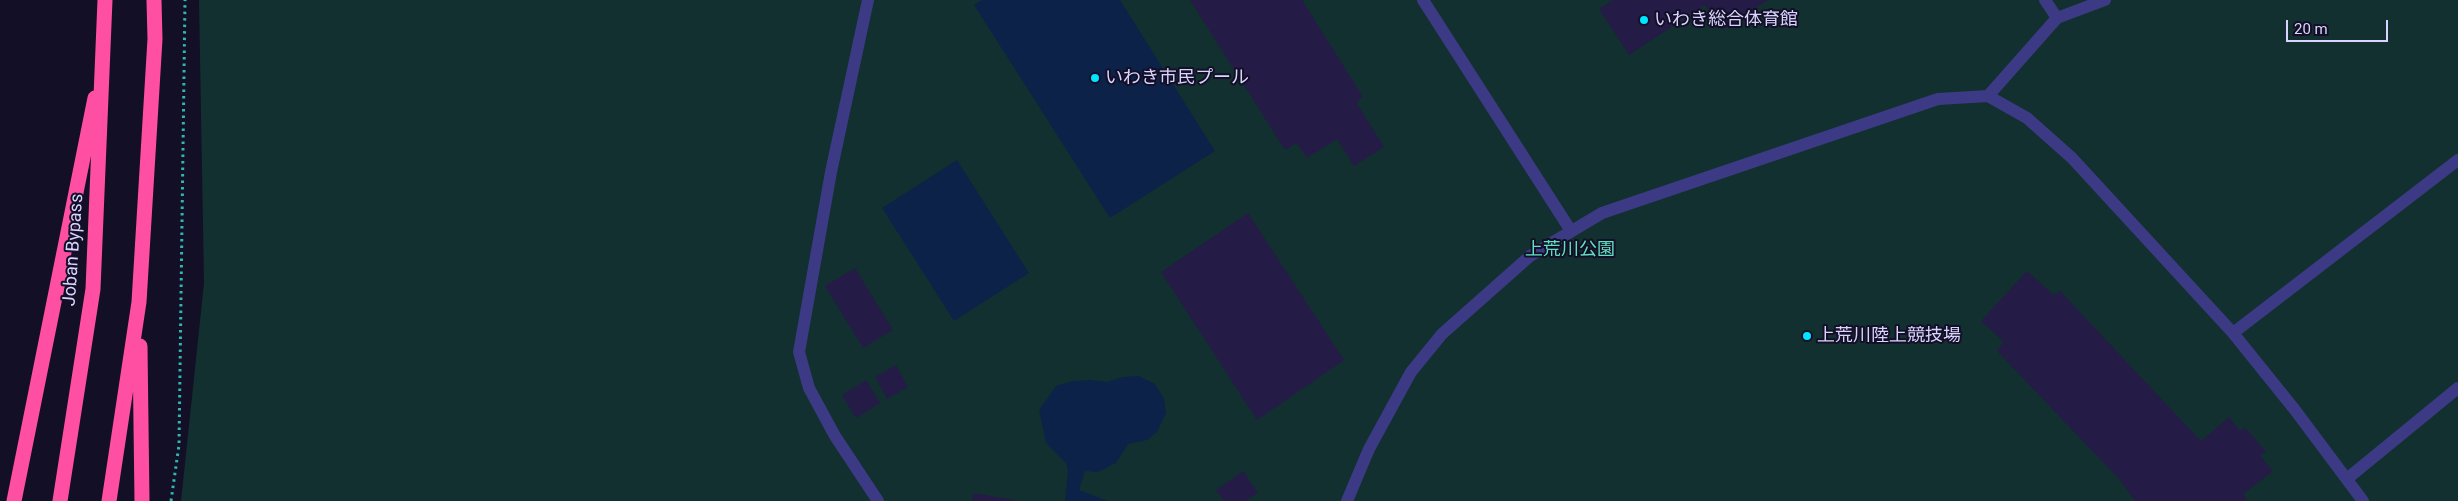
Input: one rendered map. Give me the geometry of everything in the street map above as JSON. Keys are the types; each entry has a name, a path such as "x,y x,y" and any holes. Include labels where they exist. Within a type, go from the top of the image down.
{"highway":[{"name":"Joban Bypass","path":"60,501 92,289 105,48 105,0"},
{"path":"142,501 139,302 155,38 154,0"},
{"path":"14,501 105,48"},
{"path":"109,501 139,302"}],"street":[{"path":"868,0 831,172 799,352 809,388 835,436 878,501"},
{"path":"1422,0 1571,231"},
{"path":"2045,0 2057,18"},
{"path":"1988,96 2057,18 2105,0"},
{"path":"1347,501 1369,449 1411,372 1442,334 1530,256 1602,213 1938,99 1988,96 2026,118 2072,158 2233,333 2348,478 2362,501"},
{"path":"2233,333 2458,160"},
{"path":"2348,478 2458,388"}],"path":[{"path":"171,501 179,445 184,0"}],"green space":[{"name":"上荒川公園","path":"199,0 2458,0 2458,501 181,501 204,283"}],"water":[{"name":"いわき市民プール","path":"982,0 1120,0 1215,151 1110,218 974,5"},
{"path":"957,160 1029,273 954,321 882,208"},
{"path":"1139,376 1155,384 1164,398 1166,413 1157,432 1147,440 1128,444 1116,463 1098,472 1085,471 1079,490 1108,501 1065,501 1068,472 1066,463 1046,443 1039,410 1056,386 1073,381 1107,382 1122,377"}],"building":[{"path":"1190,0 1302,0 1363,97 1356,102 1384,147 1354,166 1337,139 1307,158 1297,143 1285,150"},
{"name":"いわき総合体育館","path":"1613,0 1768,0 1722,30 1705,5 1629,55 1599,9"},
{"path":"1248,213 1344,360 1257,420 1161,272"},
{"path":"855,268 893,330 863,348 825,286"},
{"path":"2027,271 2054,295 2060,291 2201,441 2229,417 2240,431 2245,427 2266,452 2260,456 2273,471 2243,494 2248,501 2135,501 2119,479 1997,351 2004,342 1981,321"},
{"path":"896,365 908,387 887,399 875,377"},
{"path":"866,380 880,403 856,418 842,395"},
{"path":"1243,471 1258,493 1246,501 1224,501 1216,490"},
{"path":"973,493 1015,500 1015,501 972,501"}],"place":[{"name":"いわき総合体育館","path":"1644,20"},
{"name":"いわき市民プール","path":"1095,78"},
{"name":"上荒川陸上競技場","path":"1807,336"}]}
